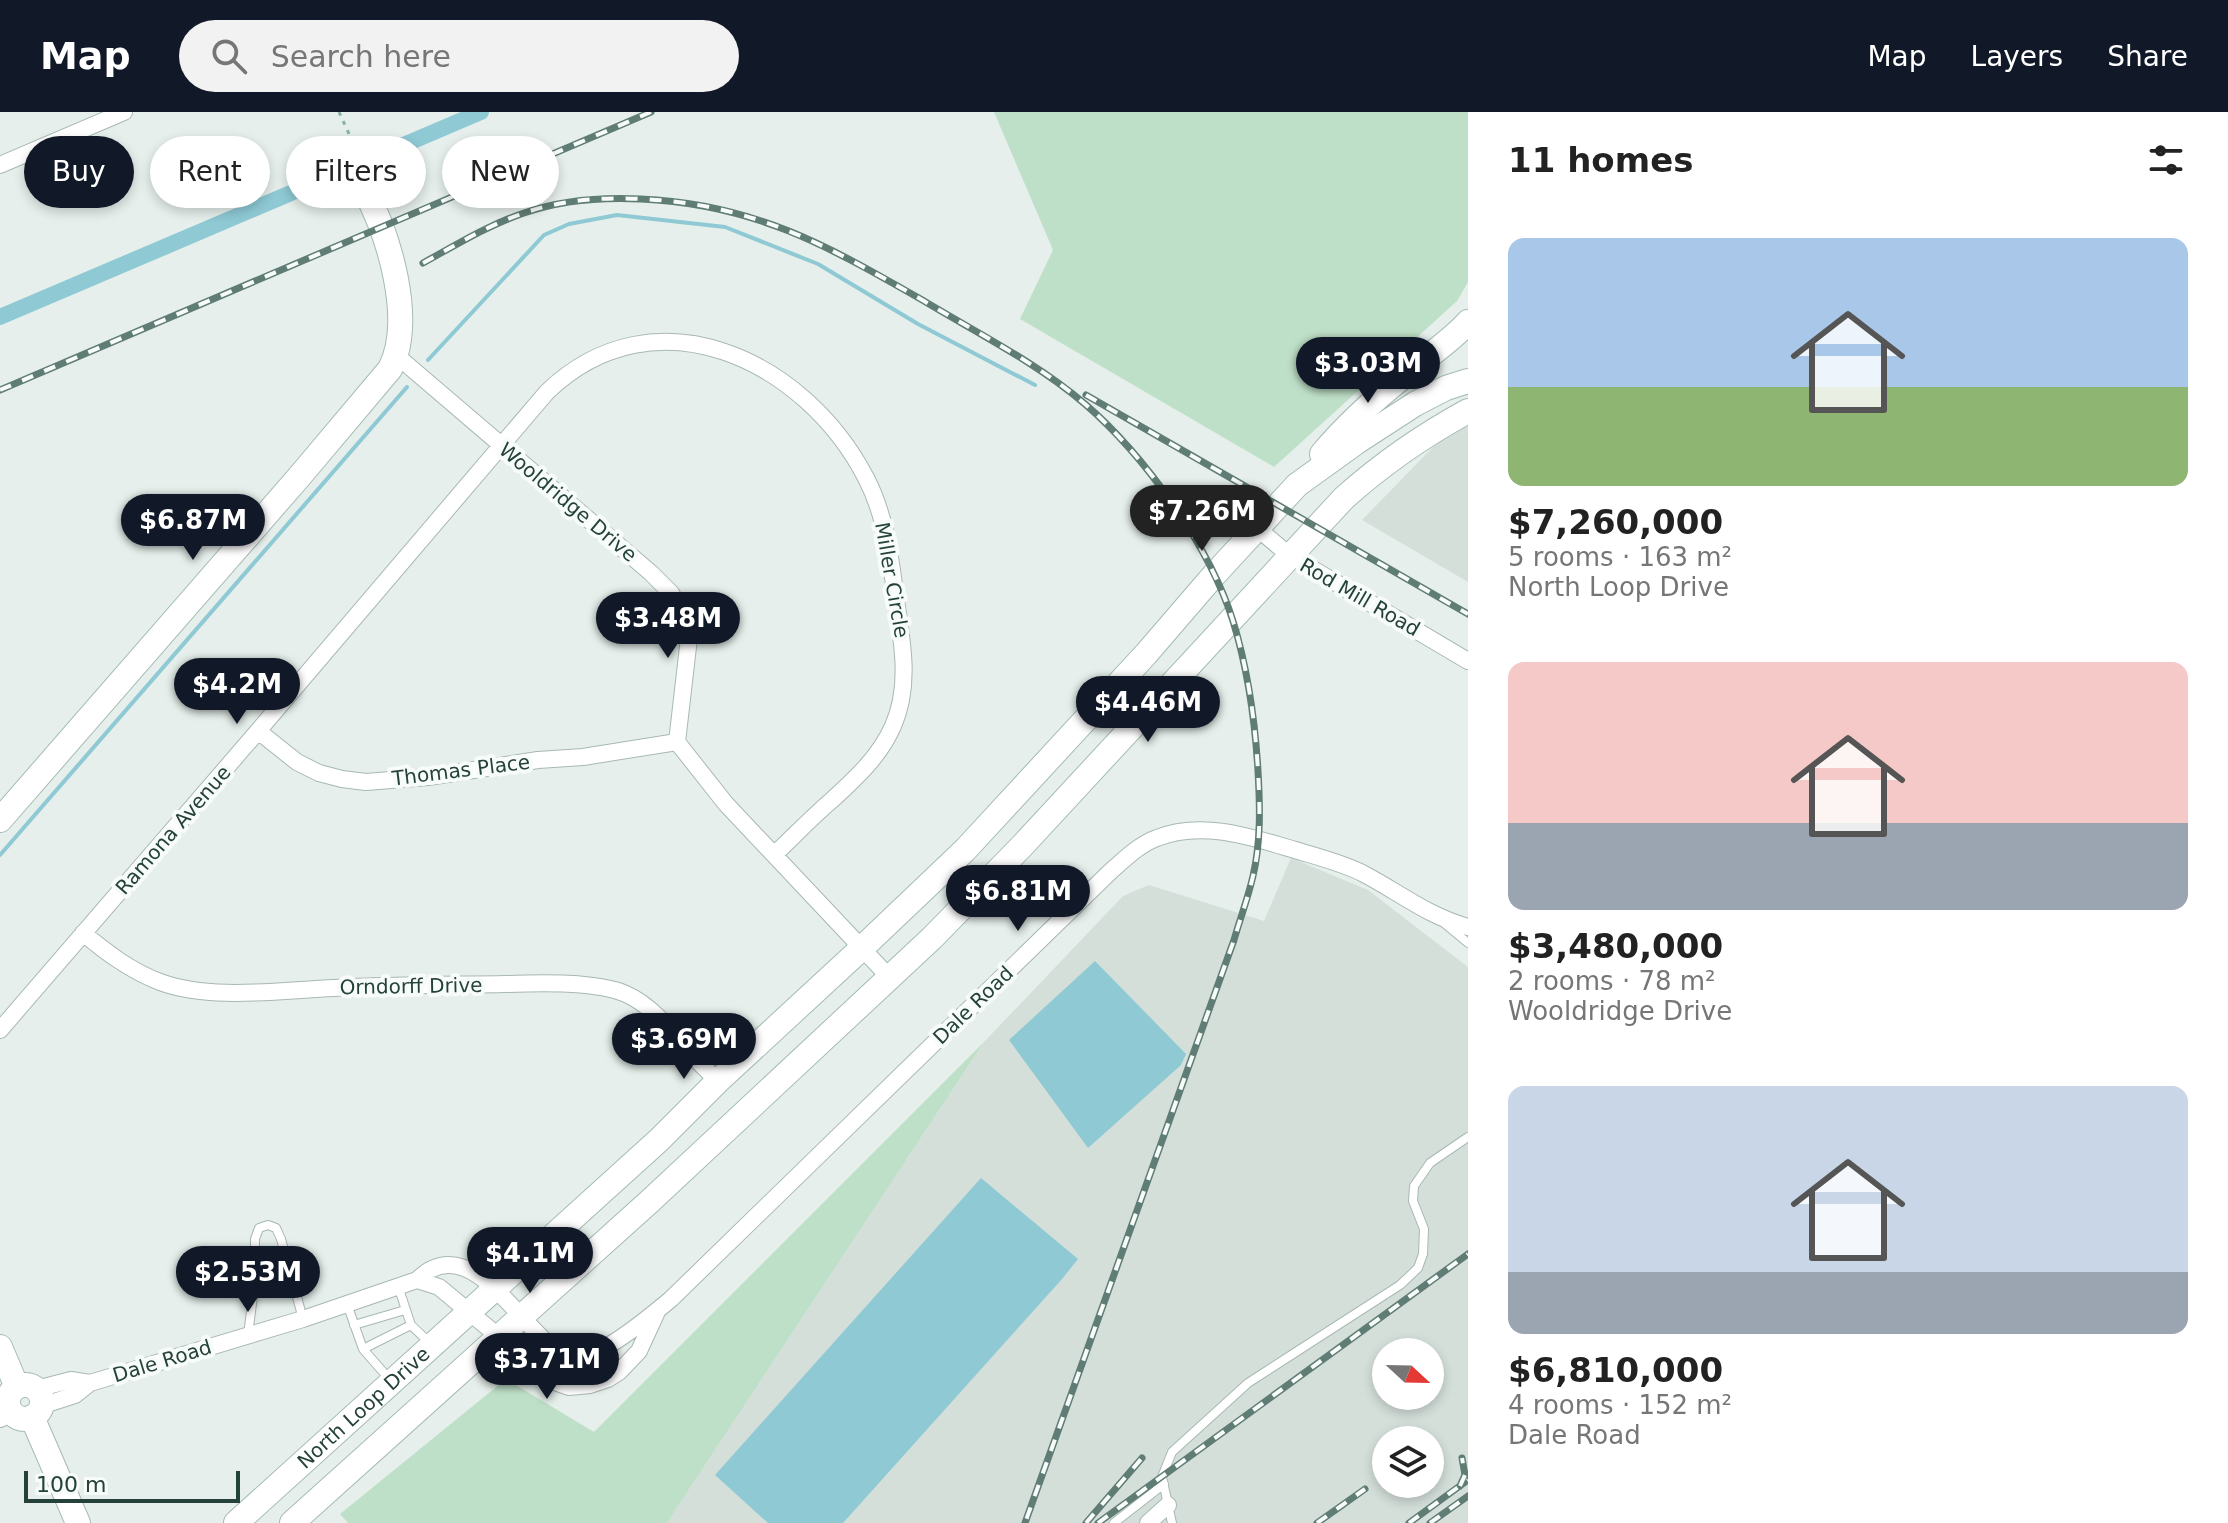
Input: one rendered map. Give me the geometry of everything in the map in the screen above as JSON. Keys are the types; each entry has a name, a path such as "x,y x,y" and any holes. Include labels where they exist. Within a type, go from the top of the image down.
{"main road":[{"path":"0,820 380,383 397,356 401,308 374,208"},
{"path":"1297,485 1350,423 1468,322"},
{"name":"North Loop Drive","path":"236,1523 659,1140 965,850 1297,485 1415,404 1468,381"},
{"name":"North Loop Drive","path":"292,1523 649,1202 971,900 1344,498 1373,472 1437,428 1468,411"},
{"path":"1080,726 1108,752"},
{"path":"0,1347 19,1404 78,1523"}],"street":[{"path":"0,165 124,112"},
{"name":"Miller Circle","path":"502,446 547,392 578,366 616,349 649,341 681,341 706,346 751,362 785,383 840,436 867,479 883,520 903,647 904,678 893,727 868,765 775,854"},
{"name":"Wooldridge Drive","path":"397,356 671,593 688,624 689,648 677,742"},
{"name":"Ramona Avenue","path":"0,1030 502,446"},
{"name":"Rod Mill Road","path":"1257,528 1289,555 1468,661"},
{"name":"Thomas Place","path":"258,731 297,762 319,773 366,782 428,777 677,742"},
{"path":"677,742 726,804 890,978"},
{"name":"Dale Road","path":"19,1404 75,1395 90,1383 303,1319 417,1280 433,1268 447,1266 462,1267 495,1288 563,1355 575,1358 590,1354 620,1338 659,1309 1112,870 1144,844 1160,836 1187,831 1258,838 1322,857 1362,873 1406,901 1468,927"},
{"name":"Orndorff Drive","path":"83,933 137,972 162,983 191,990 244,993 336,987 525,983 622,992 651,1011 718,1081"},
{"name":"Dale Road","path":"417,1280 439,1287 536,1372 569,1387 608,1379 629,1363 659,1309"},
{"path":"1148,1523 1168,1505"}],"lane":[{"path":"1432,913 1468,943"},
{"path":"1172,1523 1162,1477 1172,1452 1248,1383 1378,1300 1418,1268 1423,1254 1424,1229 1413,1201 1414,1186 1430,1163 1468,1137"},
{"path":"248,1335 255,1280 255,1239 259,1228 268,1225 276,1228 281,1239 303,1319"},
{"path":"398,1286 411,1325 431,1345"},
{"path":"347,1304 363,1349 392,1381"},
{"path":"354,1325 405,1310"},
{"path":"363,1349 411,1325"},
{"path":"1114,1523 1164,1484"}],"path":[{"path":"339,112 350,136"}],"shaded area":[{"path":"1468,411 1468,582 1362,520"},
{"path":"1291,858 1368,890 1468,967 1468,1523 667,1523 984,1042 1123,896 1149,885 1264,921"}],"green space":[{"path":"994,112 1468,112 1468,282 1457,301 1274,467 1020,319 1053,250"},
{"path":"984,1042 667,1523 348,1523 340,1514 506,1379 594,1432"}],"water":[{"path":"1095,961 1186,1054 1181,1065 1088,1148 1009,1040"},
{"path":"981,1178 1078,1259 843,1523 768,1523 715,1475"}],"waterway":[{"path":"0,317 481,112"},
{"path":"428,360 544,235 569,224 617,215 725,227 818,264 918,324 1035,385"},
{"path":"0,855 407,387"}],"railway":[{"path":"0,390 651,112"},
{"path":"423,263 511,218 581,200 626,198 682,203 720,209 789,231 889,281 1067,389 1108,425 1152,475 1208,562 1233,621 1250,695 1259,797 1256,863 1234,940 1025,1523"},
{"path":"1086,395 1468,614"},
{"path":"1098,1523 1468,1254"},
{"path":"1086,1523 1142,1458"},
{"path":"1460,1486 1465,1475 1462,1458"},
{"path":"1409,1523 1468,1480"},
{"path":"1317,1523 1365,1489"},
{"path":"1430,1523 1468,1496"}]}
